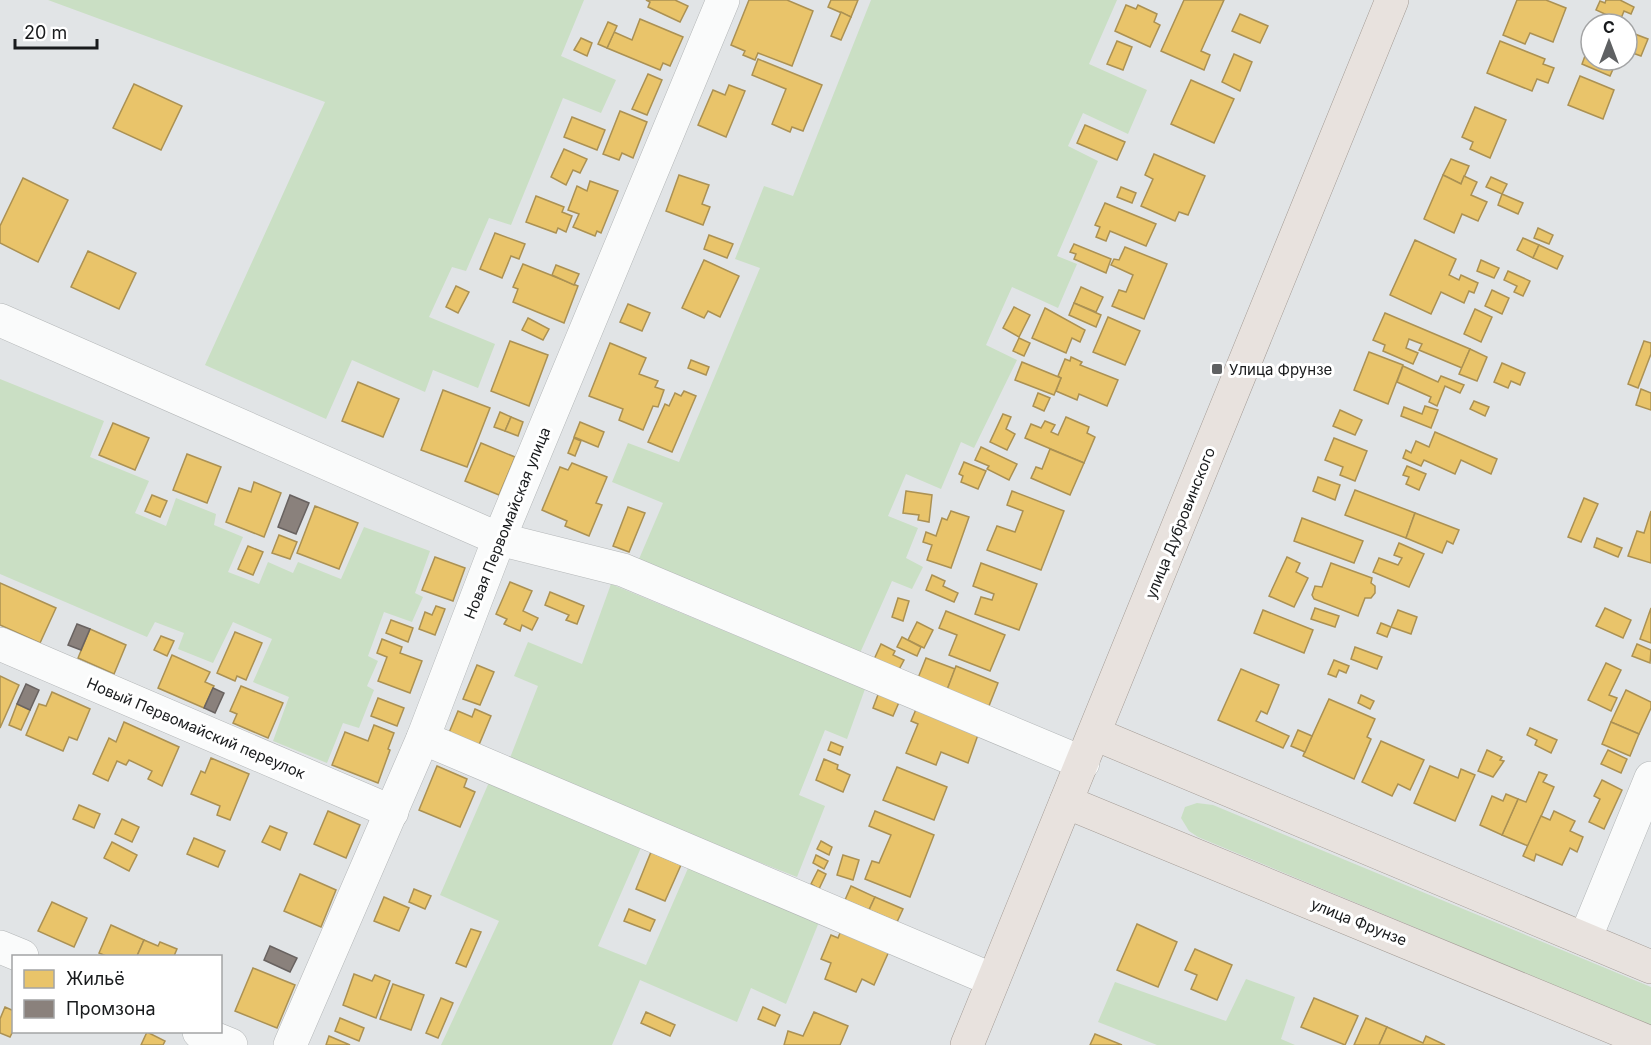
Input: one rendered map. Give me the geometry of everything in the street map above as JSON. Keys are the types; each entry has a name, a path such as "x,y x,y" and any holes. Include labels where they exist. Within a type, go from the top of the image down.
{"main road":[{"name":"улица Дубровинского","path":"967,1045 1392,0"},
{"path":"1089,748 1585,939 1651,967"},
{"name":"улица Фрунзе","path":"1066,802 1651,1043"}],"street":[{"name":"Новая Первомайская улица","path":"290,1045 423,738 499,539 723,0"},
{"path":"0,320 499,539 623,570 1089,748"},
{"name":"Новый Первомайский переулок","path":"0,644 392,812"},
{"path":"423,738 993,980"},
{"path":"1585,939 1651,778"},
{"path":"0,947 18,955"},
{"path":"201,1033 231,1045"}],"green space":[{"path":"48,0 584,0 561,56 616,80 601,113 563,98 511,225 489,218 466,271 452,267 429,317 495,344 478,388 433,370 425,392 352,360 326,419 205,365 325,102"},
{"path":"871,0 1117,0 1089,64 1147,90 1128,134 1083,113 1068,146 1098,161 1057,256 1077,264 1058,308 1012,287 986,345 1017,360 974,448 961,442 941,489 906,474 888,516 918,528 906,558 923,567 912,589 892,581 860,653 639,559 663,503 612,482 628,443 679,462 760,268 735,259 764,186 793,196"},
{"path":"0,379 104,421 90,457 149,481 135,513 166,526 176,498 216,514 214,525 243,537 228,572 259,584 268,562 293,573 298,562 341,579 364,527 430,551 415,593 423,597 412,622 384,612 368,656 378,661 367,686 374,690 359,728 343,723 327,763 273,741 289,697 253,682 272,639 233,622 213,663 178,649 184,633 155,622 147,637 0,574"},
{"path":"611,584 865,689 847,739 825,730 799,795 825,806 797,877 508,763 538,686 514,676 528,642 582,664"},
{"path":"490,780 643,843 598,946 646,965 689,866 821,917 786,1004 751,988 737,1022 640,980 612,1045 441,1045 499,921 440,895"},
{"path":"1197,803 1213,805 1651,987 1651,1026 1198,837 1189,831 1181,818 1185,807"},
{"path":"1246,979 1295,997 1281,1039 1295,1045 1157,1045 1098,1022 1115,982 1226,1021"}],"building: Жильё":[{"path":"646,0 675,0 688,6 680,22 648,7 650,2"},
{"path":"749,0 787,0 813,11 792,66 758,53 755,60 743,55 745,51 731,45"},
{"path":"831,0 858,0 851,17 828,7"},
{"path":"1184,0 1224,0 1201,51 1210,55 1204,70 1161,51"},
{"path":"1517,0 1546,0 1566,8 1553,42 1530,33 1525,44 1503,35"},
{"path":"1606,0 1620,0 1634,7 1632,12 1596,10 1600,1 1605,3"},
{"path":"1126,5 1136,9 1138,5 1157,14 1154,22 1160,25 1150,47 1115,31"},
{"path":"841,12 851,17 841,40 831,36"},
{"path":"1240,14 1268,26 1260,43 1232,31"},
{"path":"640,19 683,37 670,66 663,63 660,70 607,48 614,32 632,40"},
{"path":"608,22 617,26 607,48 598,44"},
{"path":"1639,36 1648,39 1641,56 1639,55"},
{"path":"581,38 592,43 587,56 574,50"},
{"path":"1117,41 1132,47 1123,70 1107,64"},
{"path":"1500,41 1545,59 1543,64 1554,68 1548,83 1537,79 1532,91 1487,73"},
{"path":"1234,54 1252,62 1240,91 1222,82"},
{"path":"758,59 822,85 803,131 792,127 790,132 772,124 786,89 752,75"},
{"path":"648,74 662,80 647,115 632,109"},
{"path":"1580,76 1614,90 1603,119 1568,105"},
{"path":"1191,80 1234,99 1214,143 1171,124"},
{"path":"134,84 182,106 161,150 113,128"},
{"path":"729,85 745,91 726,137 698,125 713,90 725,95"},
{"path":"1475,107 1506,120 1490,158 1470,149 1473,142 1462,137"},
{"path":"620,111 647,122 633,158 622,153 619,160 603,154"},
{"path":"572,117 605,130 597,150 564,137"},
{"path":"1085,125 1125,142 1117,160 1077,143"},
{"path":"564,149 587,159 580,173 573,170 566,185 551,177"},
{"path":"1154,154 1205,176 1188,215 1179,212 1175,221 1141,206 1153,179 1145,175"},
{"path":"1451,159 1469,166 1461,184 1443,175"},
{"path":"679,175 709,185 702,204 710,207 703,225 666,211"},
{"path":"1443,175 1461,184 1464,176 1477,182 1471,195 1487,202 1478,221 1462,214 1454,233 1424,219"},
{"path":"1491,177 1507,184 1502,194 1486,187"},
{"path":"23,178 68,200 38,262 0,243 0,226"},
{"path":"590,181 618,191 601,233 597,231 595,236 573,227 579,214 568,210 577,186 587,191"},
{"path":"1121,187 1136,193 1132,203 1117,197"},
{"path":"1502,194 1523,203 1518,214 1498,205"},
{"path":"536,196 564,207 562,212 572,216 566,232 558,228 556,233 526,222"},
{"path":"1105,203 1156,224 1146,246 1110,231 1106,241 1096,237 1100,227 1095,225"},
{"path":"1538,228 1553,235 1549,244 1534,238"},
{"path":"495,233 525,244 519,259 511,256 502,278 480,269"},
{"path":"709,235 733,244 727,258 704,249"},
{"path":"1523,238 1539,245 1533,258 1517,250"},
{"path":"1415,240 1456,259 1449,275 1459,280 1461,275 1478,283 1474,293 1469,291 1464,303 1441,292 1431,314 1390,295"},
{"path":"1074,244 1111,259 1106,273 1074,259 1076,254 1070,252"},
{"path":"1539,245 1563,256 1557,269 1533,258"},
{"path":"1125,247 1167,264 1144,319 1112,306 1119,290 1126,292 1133,275 1111,265 1114,259 1119,260"},
{"path":"88,251 136,273 119,309 71,287"},
{"path":"704,260 739,276 720,317 708,311 704,318 682,308"},
{"path":"1481,260 1499,268 1494,278 1477,271"},
{"path":"523,264 578,286 564,323 513,302 518,289 513,287"},
{"path":"556,265 579,274 574,285 552,275"},
{"path":"1508,271 1530,281 1523,296 1514,292 1517,286 1504,280"},
{"path":"456,286 469,292 458,313 446,307"},
{"path":"1081,287 1103,297 1096,312 1074,303"},
{"path":"1492,290 1509,298 1502,314 1485,306"},
{"path":"1074,303 1101,315 1096,327 1069,315"},
{"path":"628,304 650,313 642,331 620,322"},
{"path":"1014,307 1030,315 1019,337 1003,328"},
{"path":"1045,308 1085,330 1080,342 1072,338 1066,353 1032,338"},
{"path":"1475,309 1492,317 1481,342 1464,334"},
{"path":"1385,313 1470,349 1462,368 1419,350 1422,344 1409,339 1406,348 1418,353 1413,364 1383,351 1385,345 1373,340"},
{"path":"1108,317 1140,331 1125,365 1093,352"},
{"path":"528,318 549,329 543,340 522,330"},
{"path":"1019,338 1030,343 1024,356 1013,351"},
{"path":"510,341 548,355 529,406 491,391"},
{"path":"1644,341 1651,343 1651,354 1638,388 1628,384"},
{"path":"610,343 646,358 639,374 658,381 655,387 664,390 658,407 653,406 643,430 619,420 623,409 589,396"},
{"path":"1470,349 1487,357 1477,381 1459,374"},
{"path":"1369,352 1403,365 1388,404 1354,390"},
{"path":"1071,357 1082,362 1080,365 1118,380 1107,406 1079,394 1077,400 1056,391 1061,378 1058,376 1065,359 1070,361"},
{"path":"691,360 709,367 706,375 688,368"},
{"path":"1022,362 1061,378 1054,395 1015,380"},
{"path":"1502,363 1525,373 1520,385 1511,381 1508,388 1494,382"},
{"path":"1403,366 1438,382 1441,376 1464,385 1460,393 1445,386 1437,406 1429,402 1431,397 1397,382"},
{"path":"358,382 399,399 383,437 342,421"},
{"path":"1641,389 1651,393 1651,410 1636,405"},
{"path":"443,390 490,408 467,467 421,450"},
{"path":"684,391 696,396 672,452 648,442 665,404 669,406 675,393 681,396"},
{"path":"1038,393 1050,398 1044,411 1033,406"},
{"path":"1474,401 1489,407 1485,416 1470,409"},
{"path":"1425,406 1438,410 1431,428 1401,416 1404,407 1422,414"},
{"path":"1340,410 1362,420 1355,435 1333,426"},
{"path":"500,412 511,417 505,431 494,427"},
{"path":"1003,414 1011,417 1006,429 1015,434 1007,450 990,442"},
{"path":"511,417 523,422 518,436 505,431"},
{"path":"1066,417 1089,427 1087,433 1095,437 1084,463 1025,438 1031,424 1041,428 1045,421 1055,425 1051,432 1058,435"},
{"path":"580,422 604,432 598,447 574,437"},
{"path":"113,423 149,438 135,470 99,455"},
{"path":"1435,432 1497,459 1491,474 1461,460 1455,474 1424,460 1421,466 1403,458 1406,450 1411,453 1416,441 1429,447"},
{"path":"574,438 581,441 575,456 568,453"},
{"path":"1334,438 1367,451 1355,481 1340,475 1343,467 1325,460"},
{"path":"481,443 515,457 499,495 465,481"},
{"path":"981,447 1017,464 1009,480 987,469 989,466 975,460"},
{"path":"1050,449 1084,463 1070,495 1031,478 1036,467 1042,469"},
{"path":"187,454 221,467 207,503 173,490"},
{"path":"964,462 986,471 978,489 961,482 963,476 959,474"},
{"path":"572,463 607,477 596,503 602,505 589,536 565,526 567,521 542,510 560,467 568,470"},
{"path":"1407,466 1426,474 1419,490 1406,484 1409,477 1403,475"},
{"path":"1318,477 1340,485 1335,500 1313,491"},
{"path":"254,482 281,493 264,537 226,522 239,488 251,492"},
{"path":"1355,490 1415,513 1406,538 1345,515"},
{"path":"906,491 932,495 929,522 918,520 919,515 903,513"},
{"path":"1012,491 1064,511 1041,570 987,550 997,526 1015,532 1023,511 1007,505"},
{"path":"152,495 167,501 160,517 145,511"},
{"path":"1584,498 1598,504 1581,542 1568,537"},
{"path":"315,506 358,523 339,569 297,553"},
{"path":"628,507 645,513 629,552 613,546"},
{"path":"951,511 969,517 951,568 927,560 932,545 923,542 926,532 936,536 942,518 947,520"},
{"path":"1651,511 1651,563 1628,556 1637,531 1644,533"},
{"path":"1415,513 1459,530 1453,544 1447,541 1442,553 1406,538"},
{"path":"1302,518 1363,541 1354,563 1294,541"},
{"path":"279,535 297,542 290,559 272,553"},
{"path":"1597,538 1622,548 1618,557 1594,547"},
{"path":"1399,543 1424,554 1409,587 1373,572 1379,558 1398,565 1402,558 1394,555"},
{"path":"248,546 263,552 253,575 238,569"},
{"path":"435,557 465,568 453,601 422,590"},
{"path":"1287,557 1300,563 1296,572 1308,578 1294,607 1269,596"},
{"path":"981,563 1037,584 1019,630 975,614 981,597 992,600 994,594 973,586"},
{"path":"1331,563 1372,578 1371,583 1375,586 1375,593 1371,598 1365,598 1358,616 1314,599 1312,595 1315,586 1322,587"},
{"path":"932,575 945,581 943,586 958,593 954,602 926,590"},
{"path":"510,582 532,591 523,611 538,618 532,630 522,625 520,631 504,624 507,619 496,614"},
{"path":"0,583 56,608 40,643 0,625"},
{"path":"550,592 584,606 577,624 566,620 569,615 545,605"},
{"path":"898,598 909,601 903,621 892,617"},
{"path":"436,606 445,609 435,635 419,629 425,612 432,615"},
{"path":"1315,608 1339,616 1335,627 1311,619"},
{"path":"1605,608 1631,620 1623,638 1596,626"},
{"path":"1651,608 1651,643 1640,639"},
{"path":"1263,610 1313,630 1304,653 1254,633"},
{"path":"1398,610 1417,617 1411,634 1391,627"},
{"path":"946,611 1005,635 990,671 949,655 957,635 939,628"},
{"path":"391,620 413,628 408,642 386,633"},
{"path":"917,622 933,630 924,648 908,640"},
{"path":"1381,623 1391,627 1387,637 1377,633"},
{"path":"90,629 126,645 114,674 78,658"},
{"path":"235,632 262,643 246,680 237,676 235,681 217,673"},
{"path":"161,636 174,641 167,656 154,650"},
{"path":"902,637 921,647 917,656 897,647"},
{"path":"382,639 402,647 400,653 422,661 410,693 378,681 387,657 377,653"},
{"path":"881,644 895,651 893,655 904,660 896,675 872,664"},
{"path":"1637,644 1651,650 1650,663 1632,656"},
{"path":"1355,647 1382,657 1377,669 1351,659"},
{"path":"172,655 210,672 205,682 214,686 204,708 158,688"},
{"path":"926,658 955,669 947,690 918,678"},
{"path":"1334,660 1349,666 1346,673 1339,670 1336,677 1328,674"},
{"path":"1606,663 1621,670 1609,695 1617,698 1611,711 1588,700"},
{"path":"477,665 494,672 480,705 463,699"},
{"path":"956,666 998,683 985,716 947,690"},
{"path":"1241,669 1279,685 1267,714 1261,711 1256,721 1289,736 1283,748 1218,720"},
{"path":"0,676 19,685 0,728"},
{"path":"241,686 283,703 268,738 233,723 237,714 230,711"},
{"path":"1626,690 1651,702 1651,708 1639,734 1611,722"},
{"path":"52,692 90,709 77,740 69,737 63,751 26,735 39,704 46,706"},
{"path":"879,692 900,700 893,716 873,708"},
{"path":"1361,695 1374,701 1370,709 1358,703"},
{"path":"378,698 404,708 397,726 371,716"},
{"path":"1329,699 1375,719 1367,737 1371,739 1354,779 1303,756"},
{"path":"17,704 30,710 21,730 9,725"},
{"path":"917,707 979,732 968,763 941,752 936,765 906,753 918,724 911,721"},
{"path":"475,709 491,716 476,752 446,740 458,711 472,717"},
{"path":"124,722 179,747 162,786 148,779 152,771 129,760 126,765 117,761 108,781 93,774 109,738 116,742"},
{"path":"1611,722 1639,734 1630,756 1602,744"},
{"path":"374,725 394,733 378,783 332,765 345,732 368,741"},
{"path":"1530,728 1557,740 1551,753 1535,745 1537,740 1527,735"},
{"path":"1298,730 1312,736 1305,752 1291,746"},
{"path":"1381,741 1424,760 1410,790 1398,784 1392,796 1362,782"},
{"path":"831,742 843,747 840,755 828,750"},
{"path":"1487,750 1502,757 1500,760 1504,761 1493,777 1478,771"},
{"path":"1608,750 1627,759 1621,773 1601,764"},
{"path":"211,758 249,774 230,820 217,815 220,806 191,794 201,771 205,773"},
{"path":"824,759 838,765 837,769 850,775 843,792 816,780"},
{"path":"437,766 467,779 464,787 475,792 460,827 419,810"},
{"path":"1430,766 1458,778 1461,769 1475,775 1455,821 1414,803"},
{"path":"897,767 947,787 934,820 883,800"},
{"path":"1539,772 1547,775 1543,782 1554,787 1528,846 1502,835 1518,799 1526,802"},
{"path":"1602,780 1622,790 1604,829 1589,822 1600,799 1594,796"},
{"path":"1506,794 1518,799 1502,835 1480,825 1492,796 1503,801"},
{"path":"79,805 100,814 94,828 73,819"},
{"path":"328,811 360,825 346,858 314,844"},
{"path":"875,811 934,835 910,897 865,879 872,861 879,863 891,835 869,826"},
{"path":"1554,811 1575,821 1570,831 1583,837 1577,852 1570,848 1562,865 1536,854 1534,861 1523,856 1541,816 1550,820"},
{"path":"122,819 139,827 132,842 115,834"},
{"path":"270,826 287,833 280,850 262,842"},
{"path":"194,838 225,851 218,867 187,854"},
{"path":"821,841 832,847 829,855 817,849"},
{"path":"112,842 137,855 129,871 104,858"},
{"path":"651,852 681,865 665,901 636,889"},
{"path":"816,855 828,861 824,869 813,863"},
{"path":"843,855 859,860 853,880 837,875"},
{"path":"818,870 826,874 819,889 811,884"},
{"path":"300,874 336,890 321,927 284,911"},
{"path":"851,886 875,897 869,910 845,900"},
{"path":"414,889 431,896 425,909 409,902"},
{"path":"384,897 409,908 399,931 374,921"},
{"path":"875,897 903,909 897,922 869,910"},
{"path":"52,902 87,918 74,947 38,931"},
{"path":"629,909 655,920 650,931 624,921"},
{"path":"1137,924 1177,942 1158,987 1117,970"},
{"path":"111,925 144,940 137,955 99,953"},
{"path":"842,928 890,949 874,985 862,979 856,992 825,979 831,963 821,959 831,935 838,938"},
{"path":"471,929 481,932 466,967 456,963"},
{"path":"144,940 158,946 160,942 177,949 174,955 137,955"},
{"path":"1195,949 1232,965 1217,1000 1191,989 1197,975 1185,970"},
{"path":"253,968 295,985 277,1028 235,1011"},
{"path":"354,974 372,981 375,975 390,981 376,1018 343,1005"},
{"path":"393,984 424,995 411,1030 380,1019"},
{"path":"441,998 453,1003 438,1038 426,1033"},
{"path":"1314,998 1358,1016 1345,1045 1301,1027"},
{"path":"5,1007 12,1010 10,1037 0,1033 0,1019"},
{"path":"763,1007 780,1015 775,1026 758,1019"},
{"path":"646,1012 675,1025 670,1036 641,1023"},
{"path":"814,1012 848,1026 840,1045 784,1045 788,1031 803,1036"},
{"path":"340,1018 364,1028 359,1041 335,1031"},
{"path":"1366,1018 1387,1027 1379,1045 1354,1045"},
{"path":"1387,1027 1423,1043 1426,1036 1445,1045 1379,1045"},
{"path":"147,1033 165,1041 163,1045 141,1045"},
{"path":"1095,1034 1122,1045 1090,1045"},
{"path":"329,1036 350,1045 326,1045"}],"building: Промзона":[{"path":"290,495 309,503 296,534 278,527"},
{"path":"77,624 90,629 81,650 68,645"},
{"path":"26,684 39,690 30,710 17,704"},
{"path":"213,688 224,693 215,713 204,708"},
{"path":"270,946 297,958 290,972 264,960"}],"place":[{"name":"Улица Фрунзе","path":"1217,369"}]}
